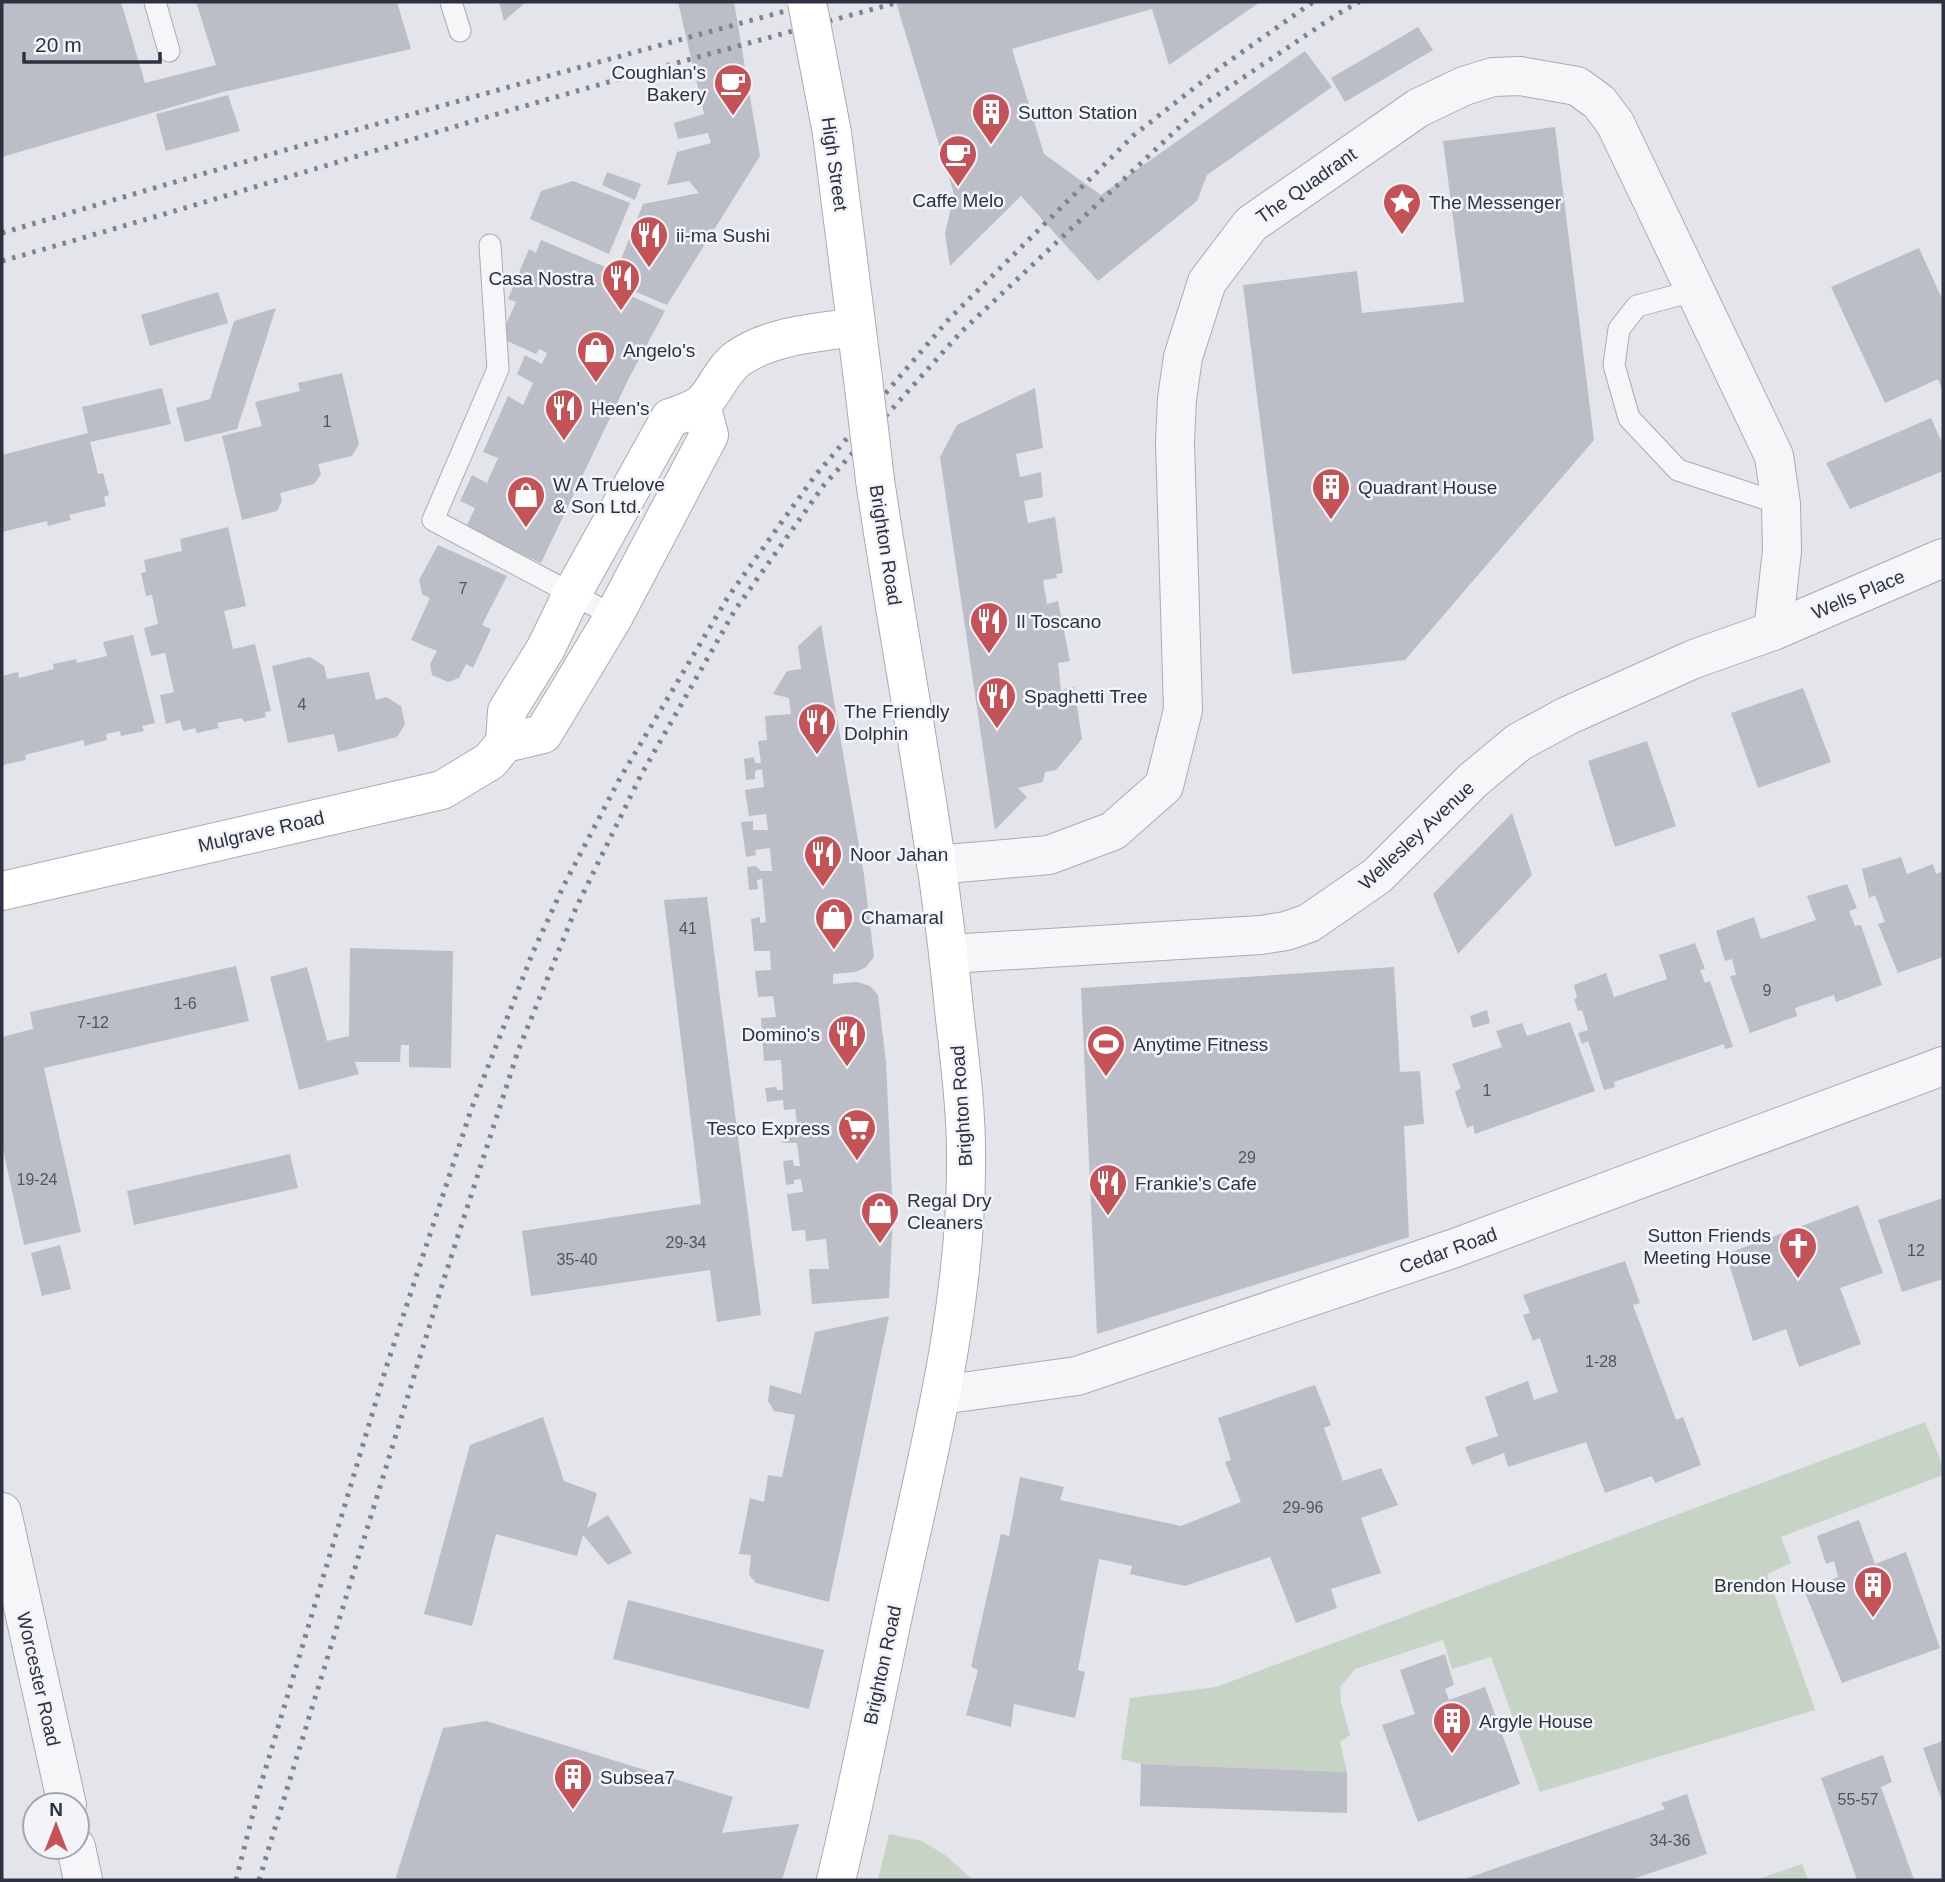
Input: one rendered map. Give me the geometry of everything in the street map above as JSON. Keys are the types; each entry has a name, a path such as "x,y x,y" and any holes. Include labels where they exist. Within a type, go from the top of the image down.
{"main road":[{"name":"High Street","path":"807,2 832,133 856,327"},
{"name":"Brighton Road","path":"835,1880 855,1804 870,1719 941,1395 957,1302 964,1226 966,1149 949,954 875,480 856,327"},
{"path":"701,405 709,435 614,616 543,734 505,743 507,711 545,648 670,418 701,405 721,375 736,360 758,347 788,337 856,327"},
{"name":"Mulgrave Road","path":"2,891 442,789 490,761 505,743"}],"street":[{"name":"The Quadrant","path":"936,865 1049,855 1113,831 1164,786 1183,710 1175,442 1177,399 1183,357 1207,282 1251,224 1418,108 1464,86 1493,76 1520,76 1577,86 1599,102 1615,123 1774,456 1782,505 1782,551 1773,631"},
{"name":"Wells Place","path":"1773,631 1943,558"},
{"name":"Wellesley Avenue","path":"949,954 1261,935 1286,931 1309,923 1377,876 1473,780 1519,742 1567,716 1694,659 1773,631"},
{"name":"Cedar Road","path":"941,1395 1077,1376 1455,1248 1943,1066"},
{"name":"Worcester Road","path":"2,1512 64,1791"},
{"path":"79,1861 83,1880"}],"lane":[{"path":"155,2 169,51"},
{"path":"451,2 460,31"},
{"path":"490,245 498,369 433,520 614,616"},
{"path":"1693,291 1637,306 1619,329 1614,365 1629,418 1678,470 1782,505"}],"green space":[{"path":"1925,1422 1943,1466 1943,1475 1781,1537 1791,1563 1767,1574 1815,1710 1540,1792 1491,1657 1452,1669 1443,1640 1355,1669 1340,1687 1350,1735 1340,1742 1347,1772 1141,1764 1121,1759 1130,1698 1216,1687"},
{"path":"889,1834 922,1841 945,1855 973,1880 878,1880"},
{"path":"1802,1864 1808,1880 1755,1880"}],"building":[{"path":"2,2 121,2 145,83 216,65 196,2 397,2 411,49 223,92 2,157"},
{"path":"499,2 526,2 504,21"},
{"path":"678,2 734,2 760,156 667,305 612,282 643,204 699,193 689,181 667,185 677,152 711,143 708,133 678,139 674,123 704,114"},
{"name":"Sutton Station","path":"896,2 1260,2 1169,65 1152,9 1012,49 1044,154 1101,195 1305,51 1332,87 1207,175 1197,201 1098,281 1021,196 950,266 945,234 954,194"},
{"path":"1418,27 1433,50 1345,102 1331,78"},
{"path":"228,95 240,131 166,151 156,114"},
{"path":"1555,127 1594,440 1405,660 1292,674 1243,285 1357,271 1362,313 1464,302 1443,141"},
{"path":"607,172 641,184 635,200 602,185"},
{"path":"573,181 630,203 609,254 530,219 541,191"},
{"path":"541,240 610,269 604,284 665,311 629,378 541,563 466,527 475,508 460,501 472,475 487,483 498,458 483,452 508,396 523,405 533,383 517,374 525,355 542,364 547,353 539,349 536,354 500,338 516,302 508,299 529,249 536,253"},
{"path":"1919,248 1943,301 1943,392 1938,379 1885,403 1831,287"},
{"path":"218,292 228,323 150,346 141,315"},
{"path":"276,308 237,429 185,442 176,408 210,399 234,321"},
{"path":"342,373 359,444 352,456 318,464 321,474 314,484 280,493 282,501 277,511 242,520 222,436 262,426 255,402 300,391 298,383"},
{"path":"162,388 171,424 90,442 98,474 103,473 109,495 104,497 106,506 69,515 71,520 48,526 47,521 2,532 2,455 88,433 82,407"},
{"path":"1035,388 1043,448 1016,454 1020,477 1041,472 1043,497 1024,501 1028,523 1055,517 1063,573 1056,574 1057,578 1043,580 1047,604 1058,601 1070,661 1058,663 1061,690 1074,687 1082,739 1056,770 1045,772 1043,782 1018,788 1027,797 995,830 940,457 957,425"},
{"path":"1931,418 1943,445 1943,471 1850,509 1826,463"},
{"path":"228,527 246,606 224,611 233,649 255,644 271,711 265,712 266,717 244,722 242,718 217,723 219,728 197,733 195,728 183,731 180,720 166,724 160,695 174,692 165,653 151,656 144,628 158,624 152,595 146,596 141,573 146,572 144,560 182,551 180,539"},
{"path":"438,545 507,576 482,625 491,629 473,668 466,664 459,678 448,682 432,675 430,664 437,651 411,640 430,598 422,594 419,580"},
{"path":"821,625 864,875 874,957 866,967 856,972 833,974 833,984 857,982 870,986 878,995 886,1062 893,1215 889,1298 812,1304 809,1269 829,1269 826,1239 806,1241 805,1230 792,1231 787,1194 803,1192 801,1179 786,1185 783,1161 793,1160 794,1166 800,1166 797,1143 783,1143 780,1122 797,1123 795,1109 784,1110 783,1100 767,1102 765,1088 776,1087 777,1090 783,1090 781,1060 764,1061 761,1018 776,1017 773,996 758,997 755,971 771,970 770,951 754,951 751,919 760,917 760,923 766,922 762,879 757,880 758,889 749,890 747,867 756,866 761,871 772,871 770,848 755,850 756,855 746,857 741,822 753,821 753,830 768,830 766,814 749,816 745,790 764,787 762,769 755,771 755,779 746,780 744,759 754,757 755,763 761,763 758,741 767,740 765,716 791,714 789,698 773,694 787,671 801,669 798,646"},
{"path":"133,635 155,723 142,726 144,731 121,736 120,731 106,734 107,740 84,746 84,740 25,755 26,760 3,765 2,676 18,672 19,678 54,669 53,664 76,659 77,663 107,656 103,642"},
{"path":"310,657 324,666 327,679 369,672 376,700 386,697 401,706 405,724 397,737 338,752 334,734 288,743 272,666"},
{"path":"1803,688 1831,762 1758,788 1731,713"},
{"path":"1647,741 1676,826 1615,847 1588,761"},
{"path":"1512,813 1532,875 1458,954 1433,894"},
{"path":"1901,857 1907,874 1933,864 1936,874 1943,871 1943,957 1898,973 1878,924 1885,922 1875,895 1869,898 1862,869"},
{"path":"1847,884 1857,908 1849,911 1855,926 1861,925 1882,985 1836,1002 1834,995 1795,1008 1797,1016 1750,1033 1730,976 1736,975 1732,959 1725,961 1716,931 1754,917 1761,939 1816,920 1807,896"},
{"path":"707,897 761,1315 717,1322 710,1270 531,1296 522,1231 701,1204 664,900"},
{"path":"1695,943 1705,969 1700,970 1705,983 1710,981 1733,1047 1725,1049 1724,1044 1614,1082 1615,1087 1604,1090 1588,1041 1582,1044 1578,1033 1588,1030 1582,1010 1578,1011 1574,999 1577,998 1574,985 1606,973 1614,997 1667,979 1659,955"},
{"path":"350,948 453,951 451,1068 409,1067 409,1045 401,1045 400,1062 355,1062 359,1074 299,1090 270,977 307,967 327,1041 349,1036"},
{"path":"236,966 249,1021 44,1068 81,1232 24,1245 2,1145 2,1037 33,1029 30,1012"},
{"path":"1394,967 1400,1072 1420,1071 1424,1124 1404,1126 1409,1237 1097,1334 1081,988"},
{"path":"1487,1010 1490,1023 1473,1028 1470,1016"},
{"path":"1570,1022 1595,1091 1475,1134 1473,1125 1467,1128 1455,1092 1461,1088 1452,1064 1502,1047 1496,1031 1522,1023 1527,1036"},
{"path":"290,1154 298,1188 134,1225 127,1191"},
{"path":"1943,1198 1943,1279 1902,1292 1878,1220"},
{"name":"Sutton Friends Meeting House","path":"1858,1205 1883,1273 1840,1288 1861,1344 1799,1367 1786,1329 1753,1341 1726,1254"},
{"path":"60,1245 71,1289 42,1296 31,1253"},
{"path":"1625,1261 1640,1303 1633,1305 1676,1420 1683,1417 1701,1465 1655,1483 1652,1476 1605,1493 1586,1442 1508,1467 1504,1453 1472,1465 1465,1447 1498,1436 1485,1397 1528,1381 1534,1400 1558,1392 1540,1338 1533,1341 1523,1315 1530,1313 1523,1295"},
{"path":"889,1316 829,1602 756,1583 749,1575 751,1555 739,1554 750,1498 764,1502 768,1475 782,1477 795,1415 774,1411 768,1401 770,1385 801,1394 815,1332"},
{"path":"1315,1385 1331,1425 1324,1428 1343,1481 1381,1468 1398,1505 1361,1518 1381,1573 1331,1589 1337,1608 1296,1623 1270,1557 1185,1586 1130,1574 1132,1566 1099,1559 1078,1670 1085,1672 1075,1718 1014,1704 1011,1727 966,1715 978,1670 971,1667 1001,1534 1009,1536 1020,1477 1064,1487 1060,1500 1181,1526 1241,1502 1225,1462 1231,1460 1218,1418"},
{"path":"543,1417 564,1481 597,1493 587,1528 608,1515 632,1553 608,1565 583,1535 577,1556 496,1534 472,1626 424,1614 470,1445"},
{"name":"Brendon House","path":"1859,1520 1875,1564 1906,1552 1940,1648 1842,1683 1804,1590 1838,1577 1834,1561 1826,1564 1817,1536"},
{"path":"628,1600 824,1650 809,1709 613,1659"},
{"name":"Argyle House","path":"1445,1654 1454,1685 1445,1689 1449,1700 1485,1687 1520,1784 1418,1822 1382,1725 1415,1714 1400,1670"},
{"name":"Subsea7","path":"486,1721 733,1797 722,1833 799,1824 782,1880 395,1880 443,1728"},
{"path":"1943,1741 1943,1804 1923,1748"},
{"path":"1883,1755 1892,1782 1881,1787 1914,1880 1857,1880 1821,1778"},
{"path":"1141,1764 1347,1772 1347,1813 1140,1806"},
{"path":"1687,1794 1707,1854 1630,1880 1462,1880 1665,1809 1661,1803"}],"railway":[{"path":"2,233 409,115 819,2"},
{"path":"2,261 523,106 899,2"},
{"path":"236,1880 258,1794 386,1368 471,1110 533,952 564,885 619,780 728,597 814,477 949,319 1134,135 1221,67 1313,2"},
{"path":"259,1880 443,1282 518,1051 576,908 641,775 735,610 824,485 961,332 1204,104 1359,2"}],"place":[{"name":"Coughlan's Bakery","path":"733,117"},
{"name":"Sutton Station","path":"991,146"},
{"name":"Caffe Melo","path":"958,188"},
{"name":"The Messenger","path":"1402,236"},
{"name":"ii-ma Sushi","path":"649,269"},
{"name":"Casa Nostra","path":"621,312"},
{"name":"Angelo's","path":"596,384"},
{"name":"Heen's","path":"564,442"},
{"name":"Quadrant House","path":"1331,521"},
{"name":"W A Truelove & Son Ltd.","path":"526,529"},
{"name":"Il Toscano","path":"989,655"},
{"name":"Spaghetti Tree","path":"997,730"},
{"name":"The Friendly Dolphin","path":"817,756"},
{"name":"Noor Jahan","path":"823,888"},
{"name":"Chamaral","path":"834,951"},
{"name":"Domino's","path":"847,1068"},
{"name":"Anytime Fitness","path":"1106,1078"},
{"name":"Tesco Express","path":"857,1162"},
{"name":"Frankie's Cafe","path":"1108,1217"},
{"name":"Regal Dry Cleaners","path":"880,1245"},
{"name":"Sutton Friends Meeting House","path":"1798,1280"},
{"name":"Brendon House","path":"1873,1619"},
{"name":"Argyle House","path":"1452,1755"},
{"name":"Subsea7","path":"573,1811"}]}
